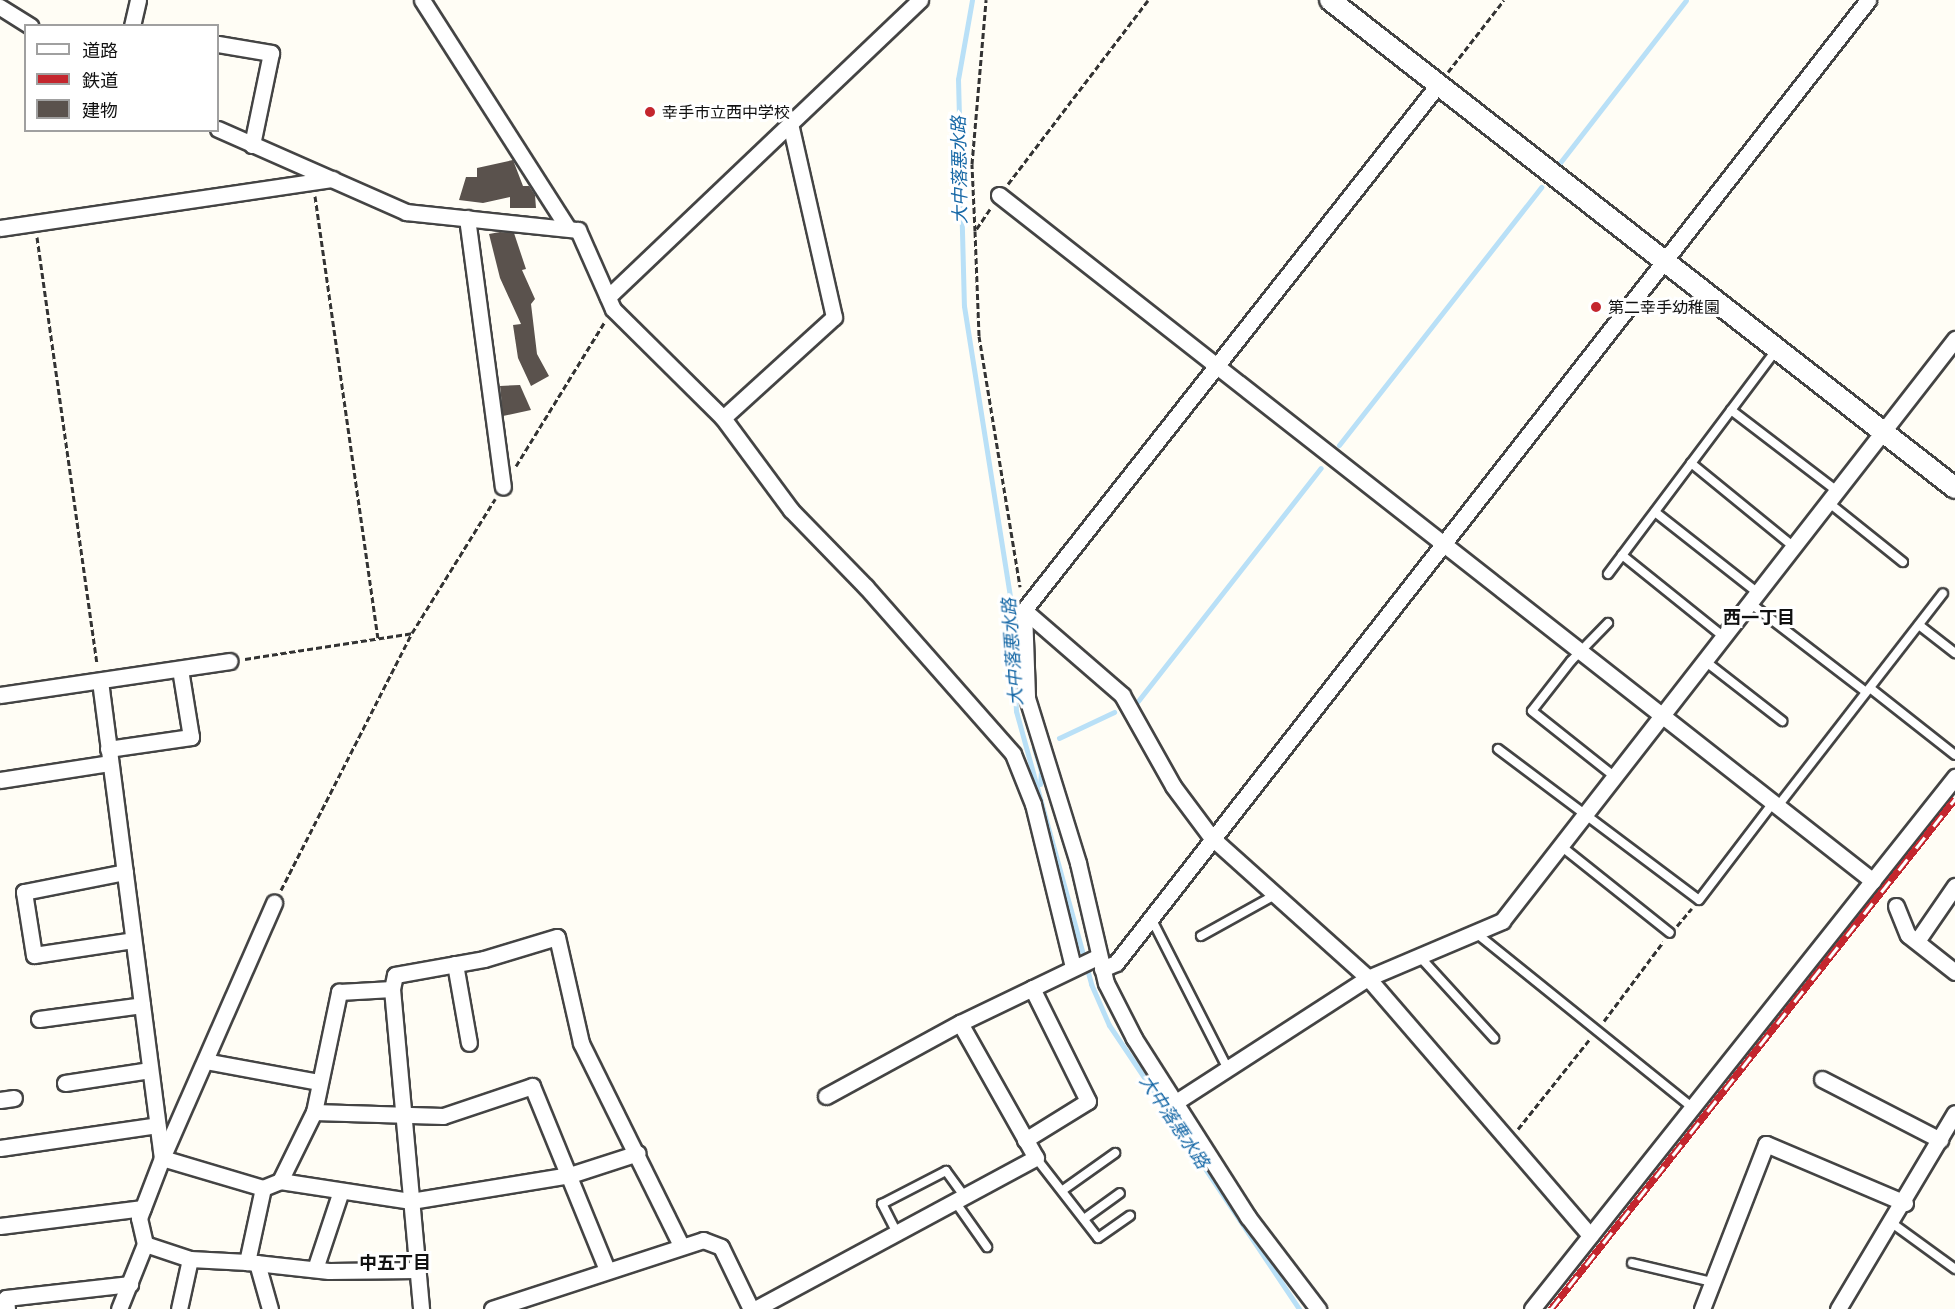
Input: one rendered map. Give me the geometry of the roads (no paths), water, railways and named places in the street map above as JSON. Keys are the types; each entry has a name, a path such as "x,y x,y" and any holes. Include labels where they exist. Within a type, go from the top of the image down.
{"street":[{"path":"132,24 138,0"},
{"path":"422,0 567,227"},
{"path":"608,297 920,0"},
{"path":"1330,0 1955,489"},
{"path":"826,1096 960,1023 1074,967 1098,961 1116,963 1211,837 1868,0"},
{"path":"0,7 28,24"},
{"path":"219,44 271,53 252,145"},
{"path":"1318,1309 1248,1217 1134,1038 1098,961 1078,863 1027,698 1024,610 1437,86"},
{"path":"723,418 834,317 790,123"},
{"path":"219,129 405,212 567,227 578,230 608,297 652,351 723,418 791,510 866,587 1013,754 1033,804 1074,967"},
{"path":"0,228 332,179"},
{"path":"999,195 1872,881"},
{"path":"467,218 503,487"},
{"path":"1176,1102 1368,978 1502,921 1955,339"},
{"path":"1024,610 1122,695 1173,786 1211,837 1368,978 1590,1234"},
{"path":"0,695 230,661"},
{"path":"0,780 191,737 180,669"},
{"path":"100,681 162,1158"},
{"path":"1532,1309 1955,777"},
{"path":"125,872 24,892 34,955 133,940"},
{"path":"1917,941 1955,886"},
{"path":"119,1309 145,1244 139,1218 162,1158 274,903"},
{"path":"1896,906 1908,935 1955,972"},
{"path":"421,1309 392,990 395,975 455,964 557,937 581,1043 638,1153 681,1245"},
{"path":"455,964 469,1043"},
{"path":"1025,1140 1088,1101 1032,988"},
{"path":"280,1181 314,1112 318,1082 339,992 392,990"},
{"path":"39,1019 142,1005"},
{"path":"492,1309 681,1245 703,1240 721,1247 753,1309 1036,1158 960,1023"},
{"path":"205,1061 318,1082"},
{"path":"65,1083 150,1070"},
{"path":"1822,1079 1940,1140"},
{"path":"314,1112 404,1112 443,1116 532,1086 607,1270"},
{"path":"1838,1309 1905,1203 1955,1113"},
{"path":"0,1148 157,1125"},
{"path":"1702,1309 1767,1144 1905,1203"},
{"path":"162,1158 263,1188 280,1181 411,1202 570,1175 638,1153"},
{"path":"263,1188 252,1262 270,1309"},
{"path":"315,1269 341,1191"},
{"path":"0,1226 143,1208"},
{"path":"145,1244 190,1259 252,1262 315,1269 417,1270"},
{"path":"179,1309 190,1259"},
{"path":"7,1309 6,1298 130,1284"}],"lane":[{"path":"1608,574 1777,349"},
{"path":"1731,410 1833,496 1903,562"},
{"path":"1691,463 1794,547"},
{"path":"1655,512 1754,598 1868,690 1955,755"},
{"path":"1622,555 1724,636"},
{"path":"1498,749 1699,900 1943,593"},
{"path":"1608,623 1532,711 1615,777"},
{"path":"1919,625 1955,653"},
{"path":"1705,661 1782,721"},
{"path":"1561,846 1670,933"},
{"path":"1201,936 1275,896"},
{"path":"1150,916 1228,1068"},
{"path":"1476,933 1692,1107"},
{"path":"1420,957 1494,1038"},
{"path":"1062,1190 1115,1153"},
{"path":"1036,1158 1098,1238 1130,1216"},
{"path":"897,1233 882,1204 946,1171 987,1247"},
{"path":"1084,1219 1120,1193"},
{"path":"1892,1223 1955,1269"},
{"path":"1632,1263 1712,1282"}],"waterway":[{"name":"大中落悪水路","path":"972,0 958,79 964,306 1012,608 1016,711 1091,984 1109,1025 1299,1309"},
{"path":"1559,164 1686,0"},
{"path":"1339,445 1541,187"},
{"path":"1138,701 1321,468"},
{"path":"1059,738 1114,712"},
{"path":"1034,748 1041,771 1040,784"}],"railway":[{"path":"1551,1309 1955,799"}],"place":[{"name":"幸手市立西中学校","path":"650,112"},
{"name":"第二幸手幼稚園","path":"1596,307"}],"district":[{"name":"西一丁目","path":"1759,618"},
{"name":"中五丁目","path":"395,1263"}]}
